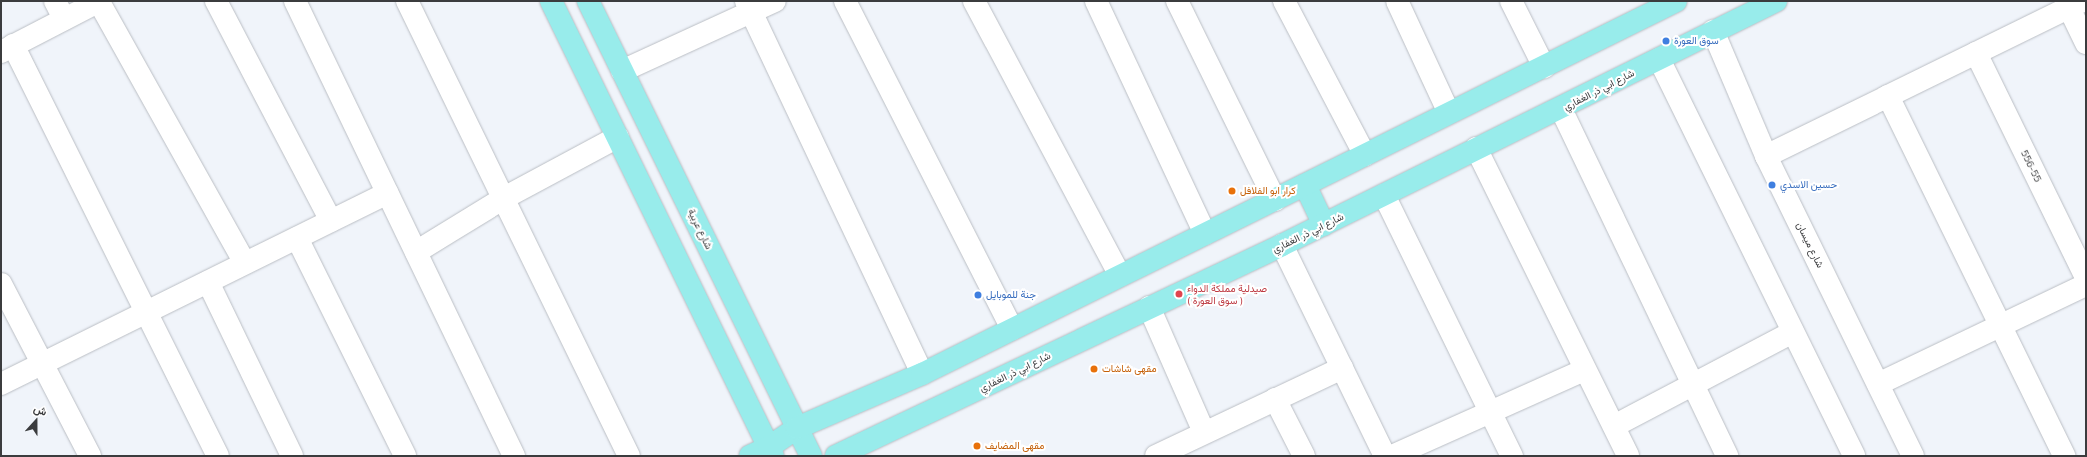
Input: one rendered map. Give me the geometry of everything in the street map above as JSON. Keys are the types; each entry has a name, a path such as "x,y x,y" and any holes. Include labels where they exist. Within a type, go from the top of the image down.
{"main road":[{"path":"551,1 618,137 764,453 797,428 922,374 1544,67 1653,6 1676,1"},
{"name":"شارع عربية","path":"588,1 811,456"},
{"name":"شارع ابي ذر الغفاري","path":"836,456 1324,225 1476,148 1561,109 1713,31 1776,1"},
{"path":"1305,185 1324,225"}],"street":[{"path":"218,456 146,312 7,48 60,10 99,1 245,263"},
{"path":"216,1 331,221"},
{"path":"295,1 514,456"},
{"path":"407,1 629,456"},
{"path":"622,71 749,7 775,1"},
{"path":"845,1 1012,329"},
{"path":"974,1 1120,276"},
{"path":"1096,1 1205,234"},
{"path":"1177,1 1275,200"},
{"path":"1284,1 1365,155"},
{"path":"1397,1 1450,113"},
{"path":"1511,1 1544,67"},
{"path":"1766,156 2076,4 2086,43"},
{"path":"749,7 922,374"},
{"name":"شارع ميسان","path":"1713,31 1766,156 1913,456"},
{"name":"556-55","path":"1976,53 2086,278"},
{"path":"1659,59 1854,456"},
{"path":"1888,96 2064,456"},
{"path":"1561,109 1727,456"},
{"path":"416,252 504,198 618,137"},
{"path":"1476,148 1584,370 1614,426 1628,456"},
{"path":"1,384 387,193"},
{"path":"1384,195 1512,456"},
{"path":"296,238 405,456"},
{"path":"1282,245 1385,456"},
{"path":"208,282 292,456"},
{"path":"1,284 90,456"},
{"path":"1878,384 2086,285"},
{"path":"1149,308 1204,432"},
{"path":"1614,426 1694,386 1793,332"},
{"path":"1170,453 1204,432 1342,368"},
{"path":"1392,456 1492,413 1584,370"},
{"path":"1275,399 1304,456"}],"place":[{"name":"سوق العورة","path":"1666,41"},
{"name":"حسين الاسدي","path":"1772,185"},
{"name":"كرار ابو الفلافل","path":"1232,191"},
{"name":"صيدلية مملكة الدواء ( سوق العورة )","path":"1179,294"},
{"name":"جنة للموبايل","path":"978,295"},
{"name":"مقهى شاشات","path":"1094,369"},
{"name":"مقهى المضايف","path":"977,446"}]}
